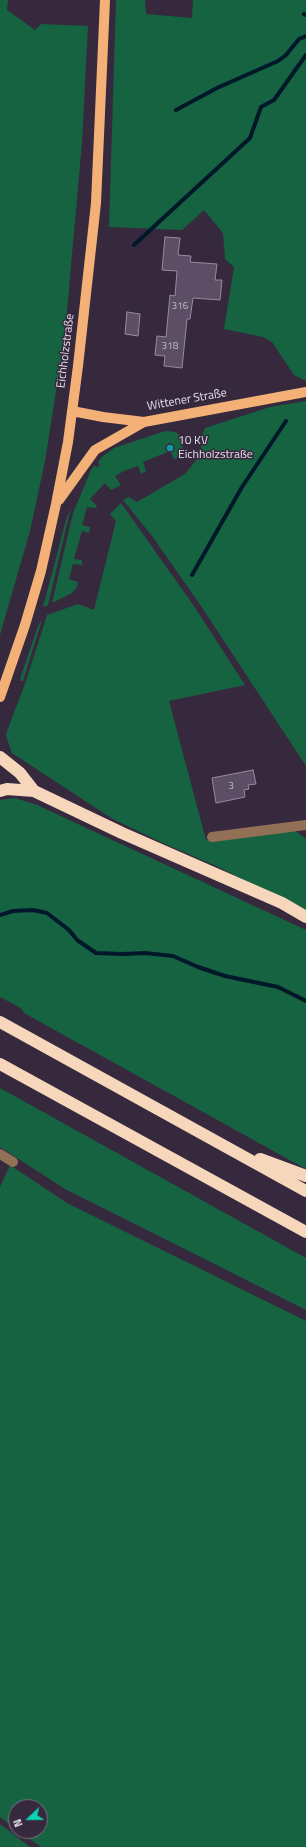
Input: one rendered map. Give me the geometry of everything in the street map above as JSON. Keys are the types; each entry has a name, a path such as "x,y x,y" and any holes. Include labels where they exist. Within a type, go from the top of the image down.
{"highway":[{"path":"0,757 20,774 34,791"},
{"path":"2,789 34,791 122,833 275,900 306,917"},
{"path":"0,1022 306,1192"},
{"path":"0,1064 306,1232"},
{"path":"225,1147 306,1176"}],"main road":[{"name":"Eichholzstraße","path":"0,697 41,571 56,504 72,411 95,209 105,0"},
{"name":"Wittener Straße","path":"72,411 103,417 144,422 306,392"},
{"path":"56,504 95,450 144,422"}],"street":[{"path":"212,837 306,825"},
{"path":"0,1154 14,1162"}],"green space":[{"path":"0,0 8,0 7,10 35,30 41,24 88,26 82,142 65,334 45,461 30,531 0,635"},
{"path":"116,0 145,0 146,14 192,18 193,0 306,0 306,381 294,375 272,342 263,337 224,329 234,267 225,259 223,233 204,210 182,230 109,227"},
{"path":"306,401 306,766 199,603 152,536 123,500 129,497 137,502 185,474 198,458 201,451 202,435 205,428 270,407"},
{"path":"165,431 176,432 180,436 183,446 177,458 174,459 170,451 143,462 146,471 141,474 138,466 124,471 115,476 121,485 111,490 105,483 90,499 97,506 96,508 87,507 82,525 90,527 89,533 82,531 74,559 82,560 82,565 73,564 69,579 78,582 77,587 72,593 52,603 73,513 91,470 94,466 97,467 100,465 98,462 103,456 114,448"},
{"path":"121,503 194,606 245,685 169,701 206,840 293,829 306,839 306,911 214,865 167,845 111,818 12,753 6,736 7,731 26,681 47,615 78,604 94,610 116,521 110,514"},
{"path":"71,507 48,605 43,607 66,520"},
{"path":"42,620 23,681 21,681 20,679 38,626"},
{"path":"15,798 37,805 306,930 306,1169 24,1013 21,1008 0,997 0,800"},
{"path":"0,1088 306,1258 306,1310 65,1189 0,1147"},
{"path":"10,1165 67,1203 306,1321 306,1847 41,1847 30,1839 48,1839 48,1799 8,1799 8,1823 0,1817 0,1187"},
{"path":"0,1824 8,1830 8,1839 20,1839 30,1847 0,1847"}],"building":[{"path":"165,237 180,238 178,255 191,256 190,262 217,264 215,280 222,280 220,300 193,298 190,319 187,319 182,368 164,366 165,356 155,355 157,336 166,337 170,295 175,296 177,271 162,270"},
{"path":"127,312 140,314 138,336 125,334"},
{"path":"253,770 256,784 248,785 249,789 244,790 245,797 216,803 212,778"}],"waterway":[{"path":"176,110 217,88 278,61 286,55 299,39 306,36"},
{"path":"134,245 250,138 261,107 274,100 306,55"},
{"path":"192,575 242,487 286,421"},
{"path":"0,915 13,911 33,910 47,913 69,930 77,940 96,953 145,953 173,956 198,967 225,976 278,987 306,1001"}],"place":[{"name":"10 KV Eichholzstraße","path":"170,448"}]}
